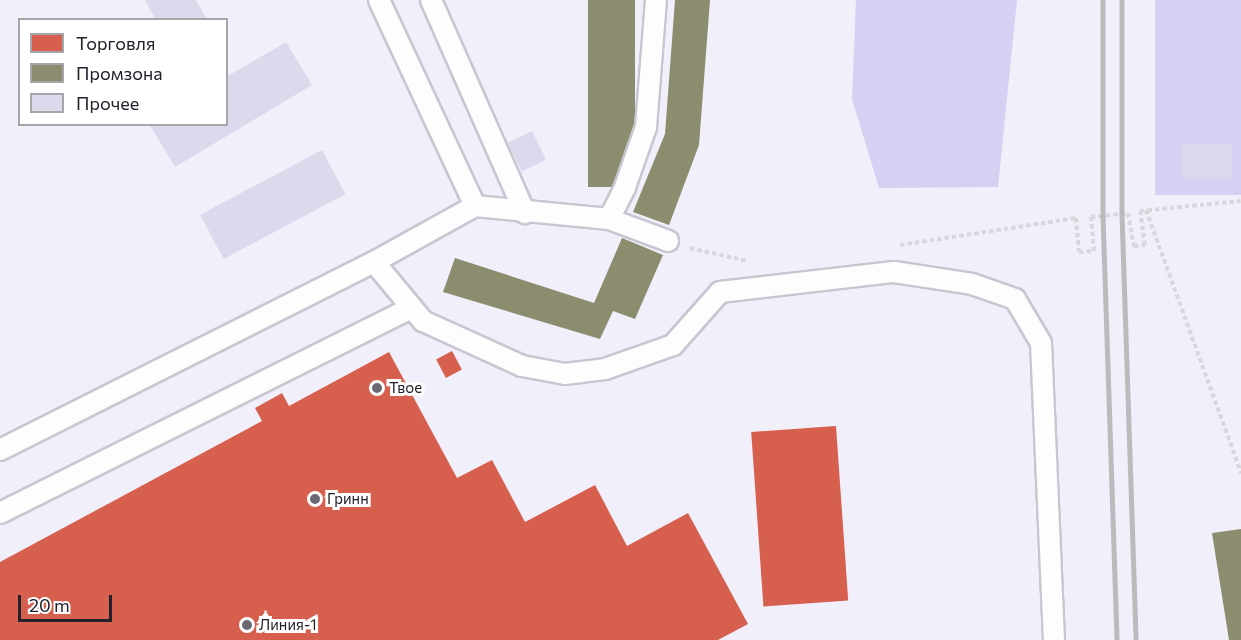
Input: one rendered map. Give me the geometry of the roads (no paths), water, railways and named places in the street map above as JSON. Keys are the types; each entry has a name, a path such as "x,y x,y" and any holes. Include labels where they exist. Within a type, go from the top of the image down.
{"lane":[{"path":"379,0 475,206"},
{"path":"431,0 525,213"},
{"path":"609,219 625,188 646,127 656,0"},
{"path":"0,450 374,262 475,206 525,213 609,219 668,242"},
{"path":"374,262 423,321 462,342 522,366 565,374 605,369 673,345 720,292 894,272 972,284 1015,299 1041,343 1054,640"},
{"path":"0,513 412,308"}],"railway":[{"path":"1103,0 1103,216 1117,640"},
{"path":"1122,0 1122,214 1136,640"}],"place":[{"name":"Твое","path":"377,388"},
{"name":"Гринн","path":"315,499"},
{"name":"Линия-1","path":"247,625"}]}
